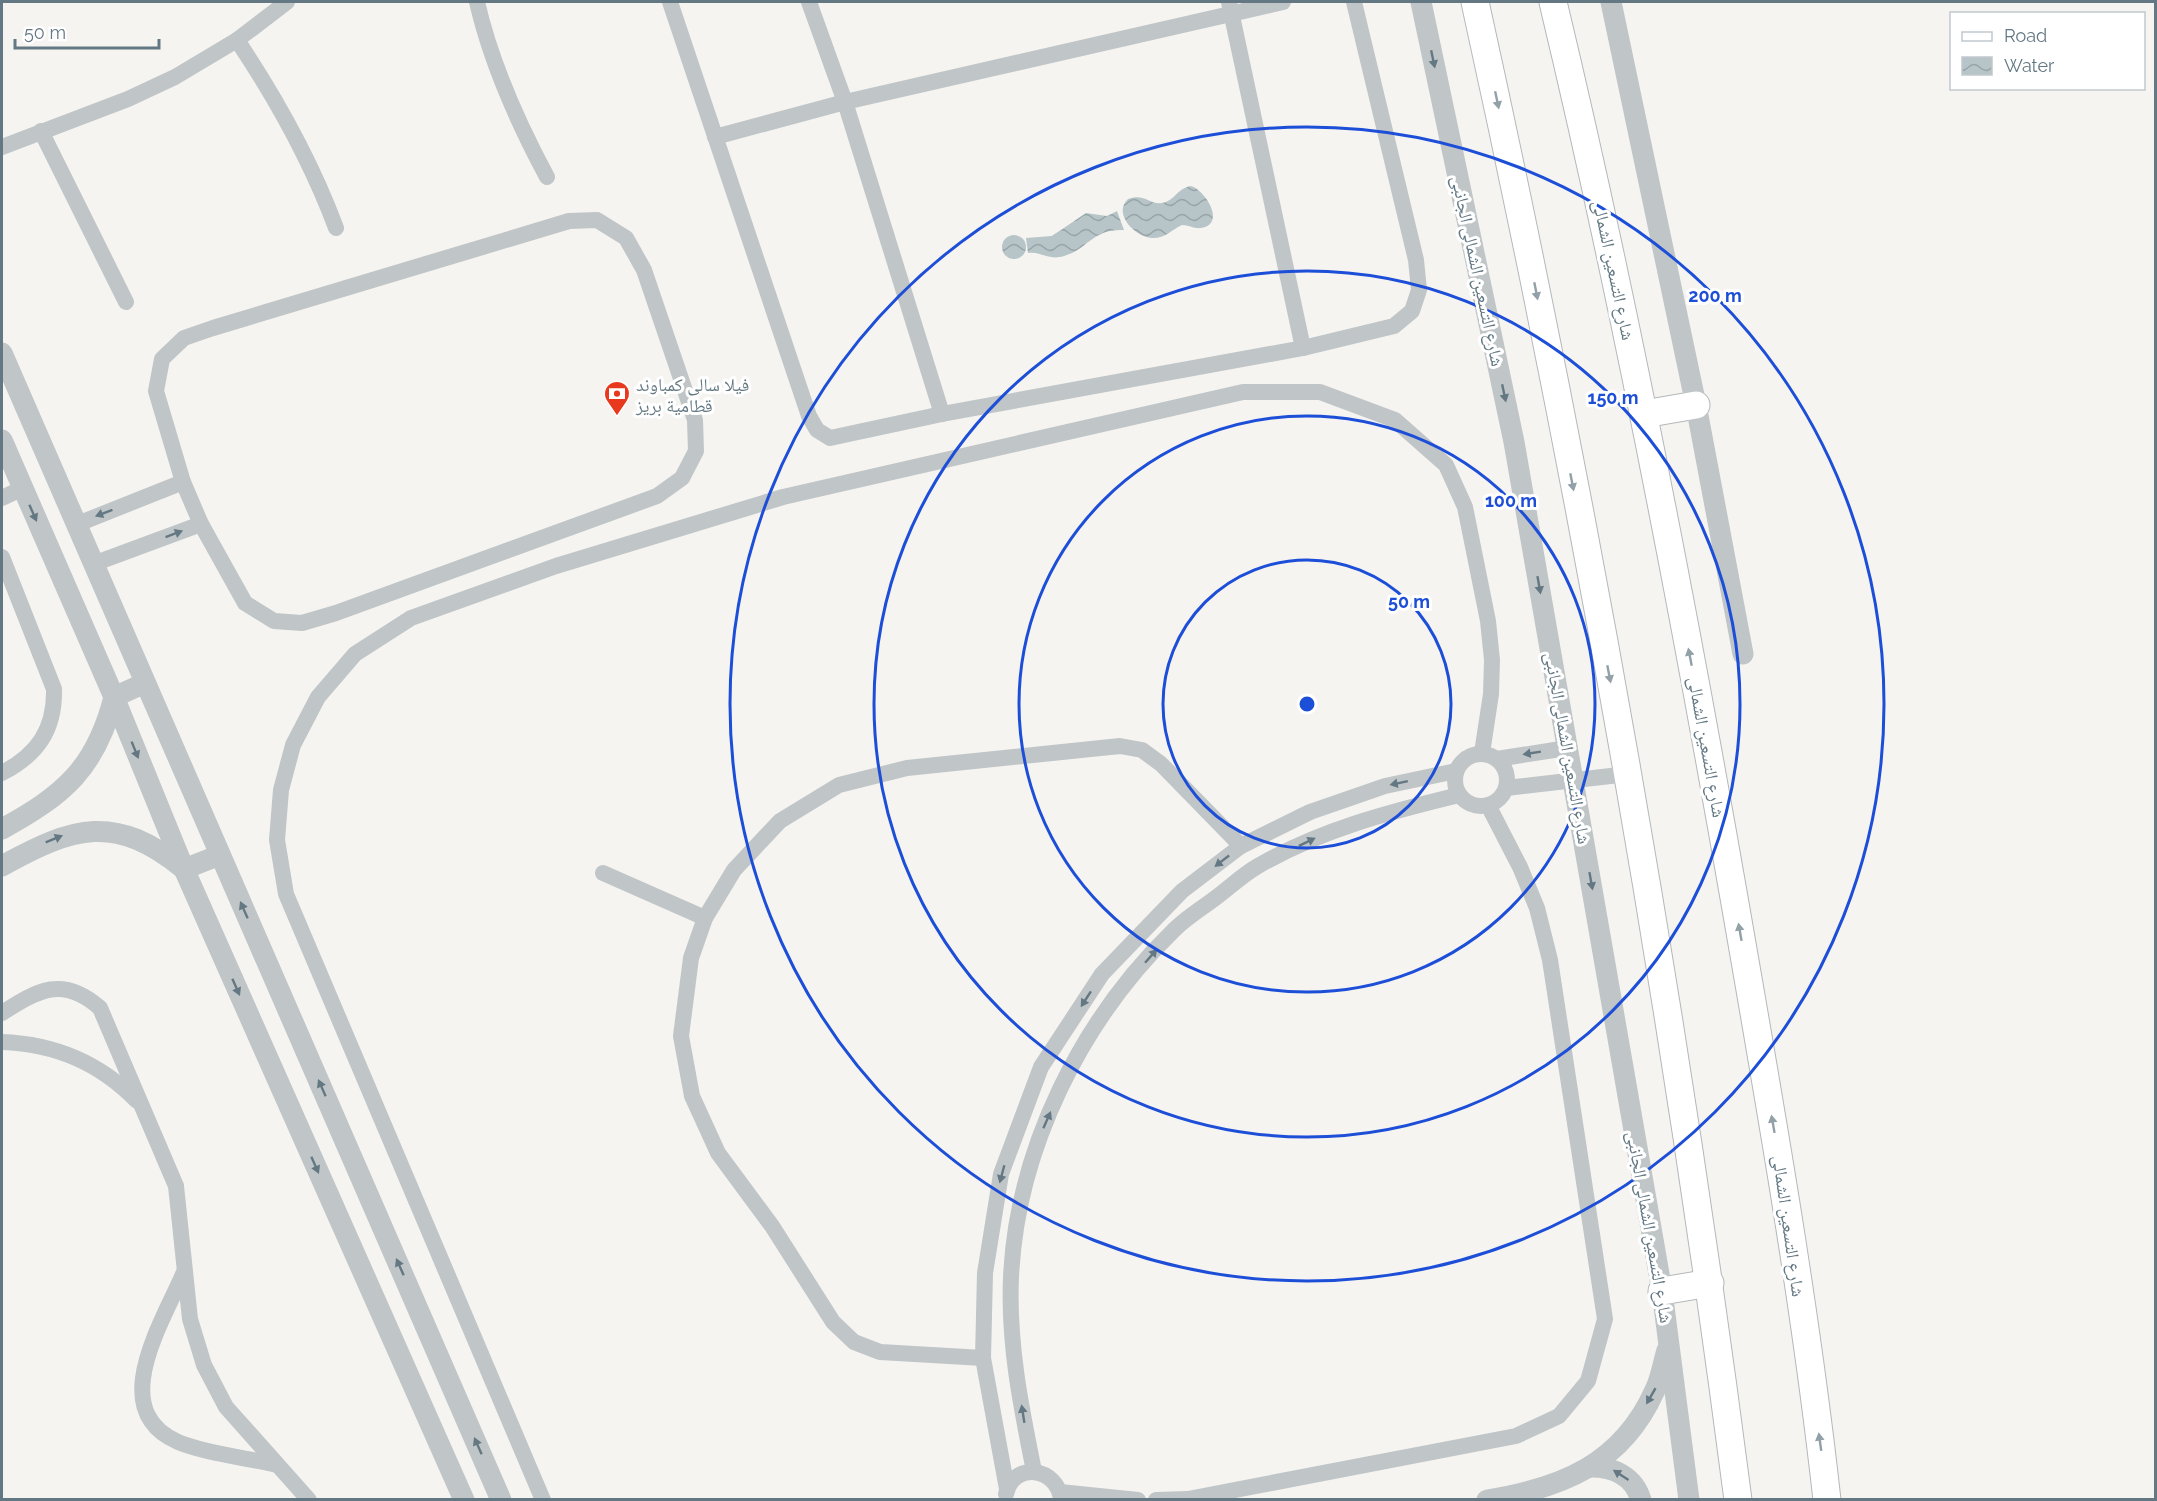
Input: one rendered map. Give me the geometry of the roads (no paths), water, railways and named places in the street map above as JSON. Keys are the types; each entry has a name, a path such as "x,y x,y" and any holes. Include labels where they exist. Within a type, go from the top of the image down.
{"main road":[{"path":"1475,2 1515,183 1628,774 1710,1283 1738,1500"},
{"name":"شارع التسعين الشمالى","path":"1553,2 1595,177 1644,414 1710,762 1775,1134 1827,1500"},
{"path":"1644,414 1696,405"},
{"path":"1662,1291 1710,1283"}],"street":[{"path":"2,147 128,99 175,77 237,40 287,2"},
{"path":"477,2 498,71 522,130 547,177"},
{"path":"670,2 809,416 817,430 830,438 942,414 1303,348 1394,326 1412,311 1419,290 1416,260 1354,2"},
{"path":"809,2 844,102 942,414"},
{"path":"715,136 1231,7 1283,2"},
{"name":"شارع التسعين الشمالى الجانبى","path":"1421,2 1514,442 1662,1291 1689,1500"},
{"path":"1611,2 1696,405 1743,654"},
{"path":"1231,7 1303,348"},
{"path":"237,40 293,130 320,185 336,228"},
{"path":"41,131 126,302"},
{"path":"597,220 626,238 644,270 695,420 696,452 682,478 657,496 336,613 302,623 274,621 245,603 201,524 183,482 156,391 162,359 184,338 569,221 597,220"},
{"path":"2,353 501,1500"},
{"path":"543,1500 286,894 278,840 281,790 293,745 318,697 355,654 411,618 556,566 783,497 1243,392 1320,392 1395,420 1446,465 1465,507 1488,621 1492,660 1489,756 1506,772 1506,788 1502,796 1488,805 1472,805 1459,795 1456,787 1456,771 1466,758 1489,756 1567,748"},
{"path":"2,440 6,462 23,488 114,697 184,868 464,1500"},
{"path":"75,525 183,482"},
{"path":"2,498 23,488"},
{"path":"93,564 201,524"},
{"path":"2,557 54,690 50,725 42,742 30,755 2,773"},
{"path":"2,829 46,802 71,782 92,757 106,728 114,697 145,682"},
{"path":"983,1358 880,1352 854,1342 833,1323 772,1226 718,1153 692,1096 681,1036 691,958 705,918 734,870 780,821 839,785 907,768 1120,746 1142,750 1161,764 1241,846"},
{"path":"1006,1494 983,1358 985,1273 1000,1174 1041,1067 1102,974 1182,891 1241,846 1310,812 1385,786 1456,771"},
{"path":"1506,788 1628,774"},
{"path":"1034,1471 1013,1350 1011,1277 1018,1213 1041,1134 1069,1072 1115,997 1175,929 1257,867 1334,829 1459,795"},
{"path":"1156,1500 1188,1499 1516,1436 1559,1416 1588,1381 1605,1320 1550,960 1533,898 1488,805"},
{"path":"2,866 58,836 92,831 126,834 157,848 184,868"},
{"path":"184,868 220,855"},
{"path":"603,873 705,918"},
{"path":"2,1013 34,993 63,988 90,998 100,1008 176,1186 190,1319 204,1365 226,1407 309,1500"},
{"path":"2,1042 34,1045 78,1057 102,1070 142,1107"},
{"path":"184,1272 141,1381 142,1401 150,1419 163,1433 180,1443 278,1465"},
{"path":"1487,1500 1530,1493 1562,1483 1592,1467 1629,1432 1655,1390 1670,1341"},
{"path":"1592,1467 1606,1467 1620,1473 1632,1482 1641,1500"},
{"path":"1006,1494 1018,1476 1034,1471 1051,1478 1060,1496 1138,1500"}],"water":[{"path":"1191,186 1202,194 1211,207 1213,214 1209,225 1198,228 1182,225 1165,235 1153,238 1133,230 1124,218 1124,205 1128,199 1139,197 1162,203 1170,200 1182,189"},
{"path":"1117,211 1124,230 1097,236 1064,256 1054,257 1028,253 1026,238 1052,236 1086,213 1107,216"},
{"path":"1014,235 1023,238 1026,247 1023,256 1014,259 1005,256 1002,247 1005,238"}],"place":[{"name":"فيلا سالى كمباوند قطامية بريز","path":"617,417"}]}
